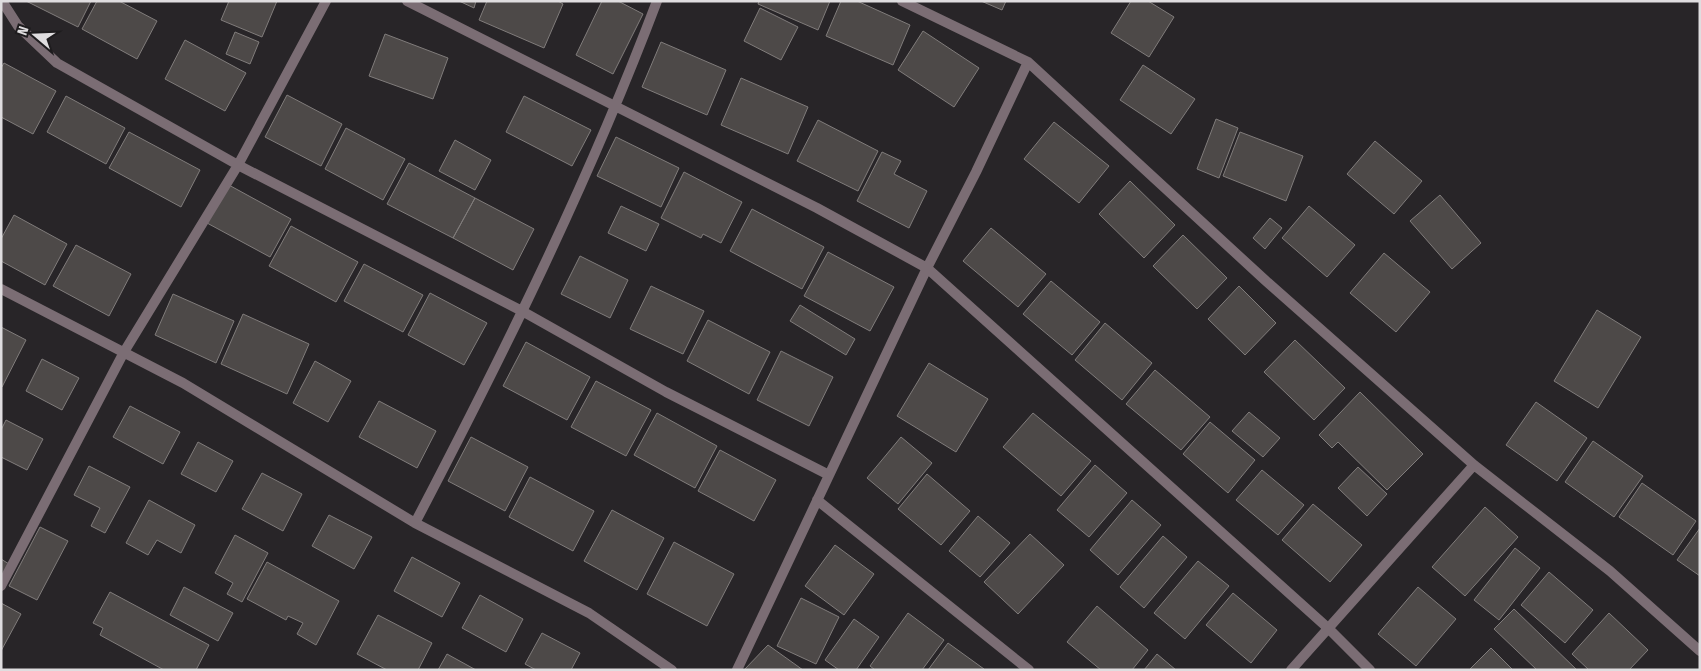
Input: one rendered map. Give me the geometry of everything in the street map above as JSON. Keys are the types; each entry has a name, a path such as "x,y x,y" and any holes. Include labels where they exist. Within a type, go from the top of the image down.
{"street":[{"path":"2,1 18,26 57,63 238,165 522,311 666,392 829,475"},
{"path":"1,586 124,352 238,165 326,1"},
{"path":"407,1 817,208 927,268 1328,629 1370,670"},
{"path":"415,523 472,413 569,212 616,107 657,1"},
{"path":"902,1 1028,62 1266,281 1474,466 1610,571 1700,651"},
{"path":"737,670 927,268 976,172 1028,62"},
{"path":"1,289 183,383 415,523 589,613 672,670"},
{"path":"1291,670 1474,466"},
{"path":"817,500 1029,670"}],"building":[{"path":"26,1 91,1 78,27"},
{"path":"97,1 119,1 157,21 137,59 82,29"},
{"path":"229,1 277,1 262,37 221,20"},
{"path":"459,1 476,1 474,8"},
{"path":"487,1 558,1 563,4 544,48 479,20"},
{"path":"602,1 618,1 643,14 613,74 576,55"},
{"path":"759,1 830,1 818,30 758,4"},
{"path":"841,1 857,1 910,25 893,65 826,36"},
{"path":"981,1 1006,1 1002,10"},
{"path":"1131,1 1148,1 1174,17 1149,57 1111,33"},
{"path":"760,8 798,27 781,60 744,41"},
{"path":"923,31 979,68 954,107 898,70"},
{"path":"235,32 259,42 250,64 226,54"},
{"path":"385,34 448,58 433,99 369,76"},
{"path":"185,40 246,73 225,111 165,79"},
{"path":"661,42 726,70 707,115 642,87"},
{"path":"4,63 56,91 33,134 1,117 1,68"},
{"path":"1143,65 1195,99 1171,134 1120,100"},
{"path":"741,78 808,107 788,154 721,125"},
{"path":"287,95 342,124 321,166 265,137"},
{"path":"66,96 125,128 106,164 47,132"},
{"path":"524,96 591,130 572,166 506,132"},
{"path":"1216,119 1238,128 1219,178 1197,169"},
{"path":"818,120 878,151 858,191 797,161"},
{"path":"1054,122 1109,166 1079,203 1024,159"},
{"path":"346,128 405,159 383,200 325,169"},
{"path":"129,132 200,170 181,207 109,168"},
{"path":"1240,132 1303,156 1286,201 1223,176"},
{"path":"616,137 679,168 661,207 597,176"},
{"path":"455,140 491,160 475,190 439,171"},
{"path":"1375,141 1422,181 1394,214 1347,174"},
{"path":"882,152 901,161 894,174 927,191 909,228 857,201"},
{"path":"409,163 475,198 453,238 387,204"},
{"path":"684,172 742,202 721,243 703,234 701,238 661,218"},
{"path":"1130,181 1175,225 1144,258 1099,214"},
{"path":"227,184 291,219 270,257 207,223"},
{"path":"1440,195 1481,243 1452,269 1410,221"},
{"path":"475,198 534,229 513,270 453,238"},
{"path":"621,206 659,224 646,251 608,233"},
{"path":"1309,206 1355,245 1327,277 1282,238"},
{"path":"752,209 824,247 802,289 730,251"},
{"path":"14,215 67,244 45,285 1,261 1,239"},
{"path":"1270,218 1282,228 1265,249 1253,238"},
{"path":"291,226 358,262 336,302 269,266"},
{"path":"991,228 1046,274 1018,307 963,261"},
{"path":"1183,235 1227,278 1197,309 1153,266"},
{"path":"76,245 131,274 109,316 53,286"},
{"path":"828,252 894,287 870,331 804,296"},
{"path":"1384,253 1430,292 1396,332 1350,293"},
{"path":"580,256 628,280 610,318 561,294"},
{"path":"364,264 423,295 403,332 344,301"},
{"path":"1051,281 1100,322 1072,355 1023,314"},
{"path":"651,286 704,311 683,354 630,329"},
{"path":"1239,286 1276,323 1245,355 1208,319"},
{"path":"430,293 487,323 464,365 408,335"},
{"path":"173,294 234,321 216,363 155,335"},
{"path":"800,305 855,339 846,355 790,321"},
{"path":"1597,310 1641,337 1598,408 1554,381"},
{"path":"243,314 309,344 287,394 221,364"},
{"path":"708,320 770,352 749,394 687,361"},
{"path":"1105,323 1152,363 1122,400 1075,360"},
{"path":"1,327 26,340 2,387 1,387"},
{"path":"1295,340 1345,388 1314,420 1264,372"},
{"path":"526,342 590,377 567,420 503,386"},
{"path":"781,351 833,377 809,426 757,400"},
{"path":"42,359 79,378 62,410 26,391"},
{"path":"315,361 351,381 328,422 293,403"},
{"path":"929,363 988,399 956,452 897,416"},
{"path":"1155,370 1210,417 1181,450 1126,404"},
{"path":"596,381 651,410 626,456 571,427"},
{"path":"1360,392 1423,454 1387,490 1338,442 1332,448 1319,435"},
{"path":"379,401 436,431 417,468 359,437"},
{"path":"1536,402 1587,438 1557,481 1506,445"},
{"path":"130,406 180,432 163,464 113,437"},
{"path":"1249,412 1280,438 1263,457 1232,431"},
{"path":"657,413 717,446 695,488 634,455"},
{"path":"1033,413 1091,461 1061,496 1003,447"},
{"path":"6,420 43,439 27,470 1,457 1,430"},
{"path":"1210,422 1255,460 1228,493 1183,454"},
{"path":"471,437 528,467 505,511 448,481"},
{"path":"901,437 932,463 898,504 867,478"},
{"path":"1593,441 1643,476 1614,517 1565,482"},
{"path":"198,442 233,461 216,492 181,474"},
{"path":"720,450 776,480 754,521 698,491"},
{"path":"1095,465 1127,493 1089,537 1057,510"},
{"path":"89,466 130,487 105,533 91,526 100,508 74,495"},
{"path":"1358,467 1387,494 1367,516 1338,488"},
{"path":"1262,470 1304,505 1278,535 1236,500"},
{"path":"262,473 302,494 283,531 242,509"},
{"path":"927,474 970,511 941,545 898,509"},
{"path":"530,477 594,511 573,551 509,517"},
{"path":"1642,483 1696,521 1673,555 1619,517"},
{"path":"149,500 195,525 181,553 157,540 148,555 126,543"},
{"path":"1132,500 1161,525 1118,575 1090,550"},
{"path":"1313,504 1362,545 1330,582 1282,540"},
{"path":"1485,507 1518,537 1465,596 1432,567"},
{"path":"612,510 664,538 637,590 584,561"},
{"path":"329,515 372,537 354,569 312,546"},
{"path":"978,516 1010,543 980,577 949,551"},
{"path":"40,527 68,541 37,600 9,586"},
{"path":"1700,528 1700,576 1677,560"},
{"path":"1030,534 1064,565 1018,614 984,582"},
{"path":"235,535 268,553 242,602 227,594 233,583 215,573"},
{"path":"1163,536 1187,557 1144,608 1120,587"},
{"path":"674,542 734,574 707,626 647,594"},
{"path":"835,545 874,574 844,615 805,586"},
{"path":"1515,548 1540,568 1499,620 1474,600"},
{"path":"412,557 460,583 442,617 394,591"},
{"path":"1,559 9,564 1,578"},
{"path":"1198,561 1229,586 1185,639 1154,613"},
{"path":"267,562 339,601 316,645 297,634 303,623 288,616 286,620 247,599"},
{"path":"1549,572 1593,610 1565,643 1521,605"},
{"path":"184,587 233,613 218,641 170,615"},
{"path":"1418,587 1456,619 1416,666 1378,634"},
{"path":"110,592 209,645 196,670 164,670 100,635 103,628 93,623"},
{"path":"1233,593 1277,630 1251,663 1206,625"},
{"path":"480,595 523,619 506,652 462,628"},
{"path":"801,598 839,617 816,664 777,646"},
{"path":"1,603 21,614 1,651"},
{"path":"1097,606 1148,650 1132,670 1101,670 1067,642"},
{"path":"1514,609 1577,670 1537,670 1494,629"},
{"path":"908,613 944,640 922,670 875,670 870,666"},
{"path":"1609,613 1648,650 1629,670 1589,670 1572,654"},
{"path":"378,615 432,643 418,670 387,670 357,654"},
{"path":"854,619 879,637 856,670 839,670 825,660"},
{"path":"542,633 580,653 571,670 536,670 525,664"},
{"path":"948,643 984,669 928,670"},
{"path":"768,645 803,670 744,670"},
{"path":"1491,648 1513,670 1469,670"},
{"path":"447,654 476,670 438,670"},
{"path":"1157,654 1176,670 1144,670"}]}
